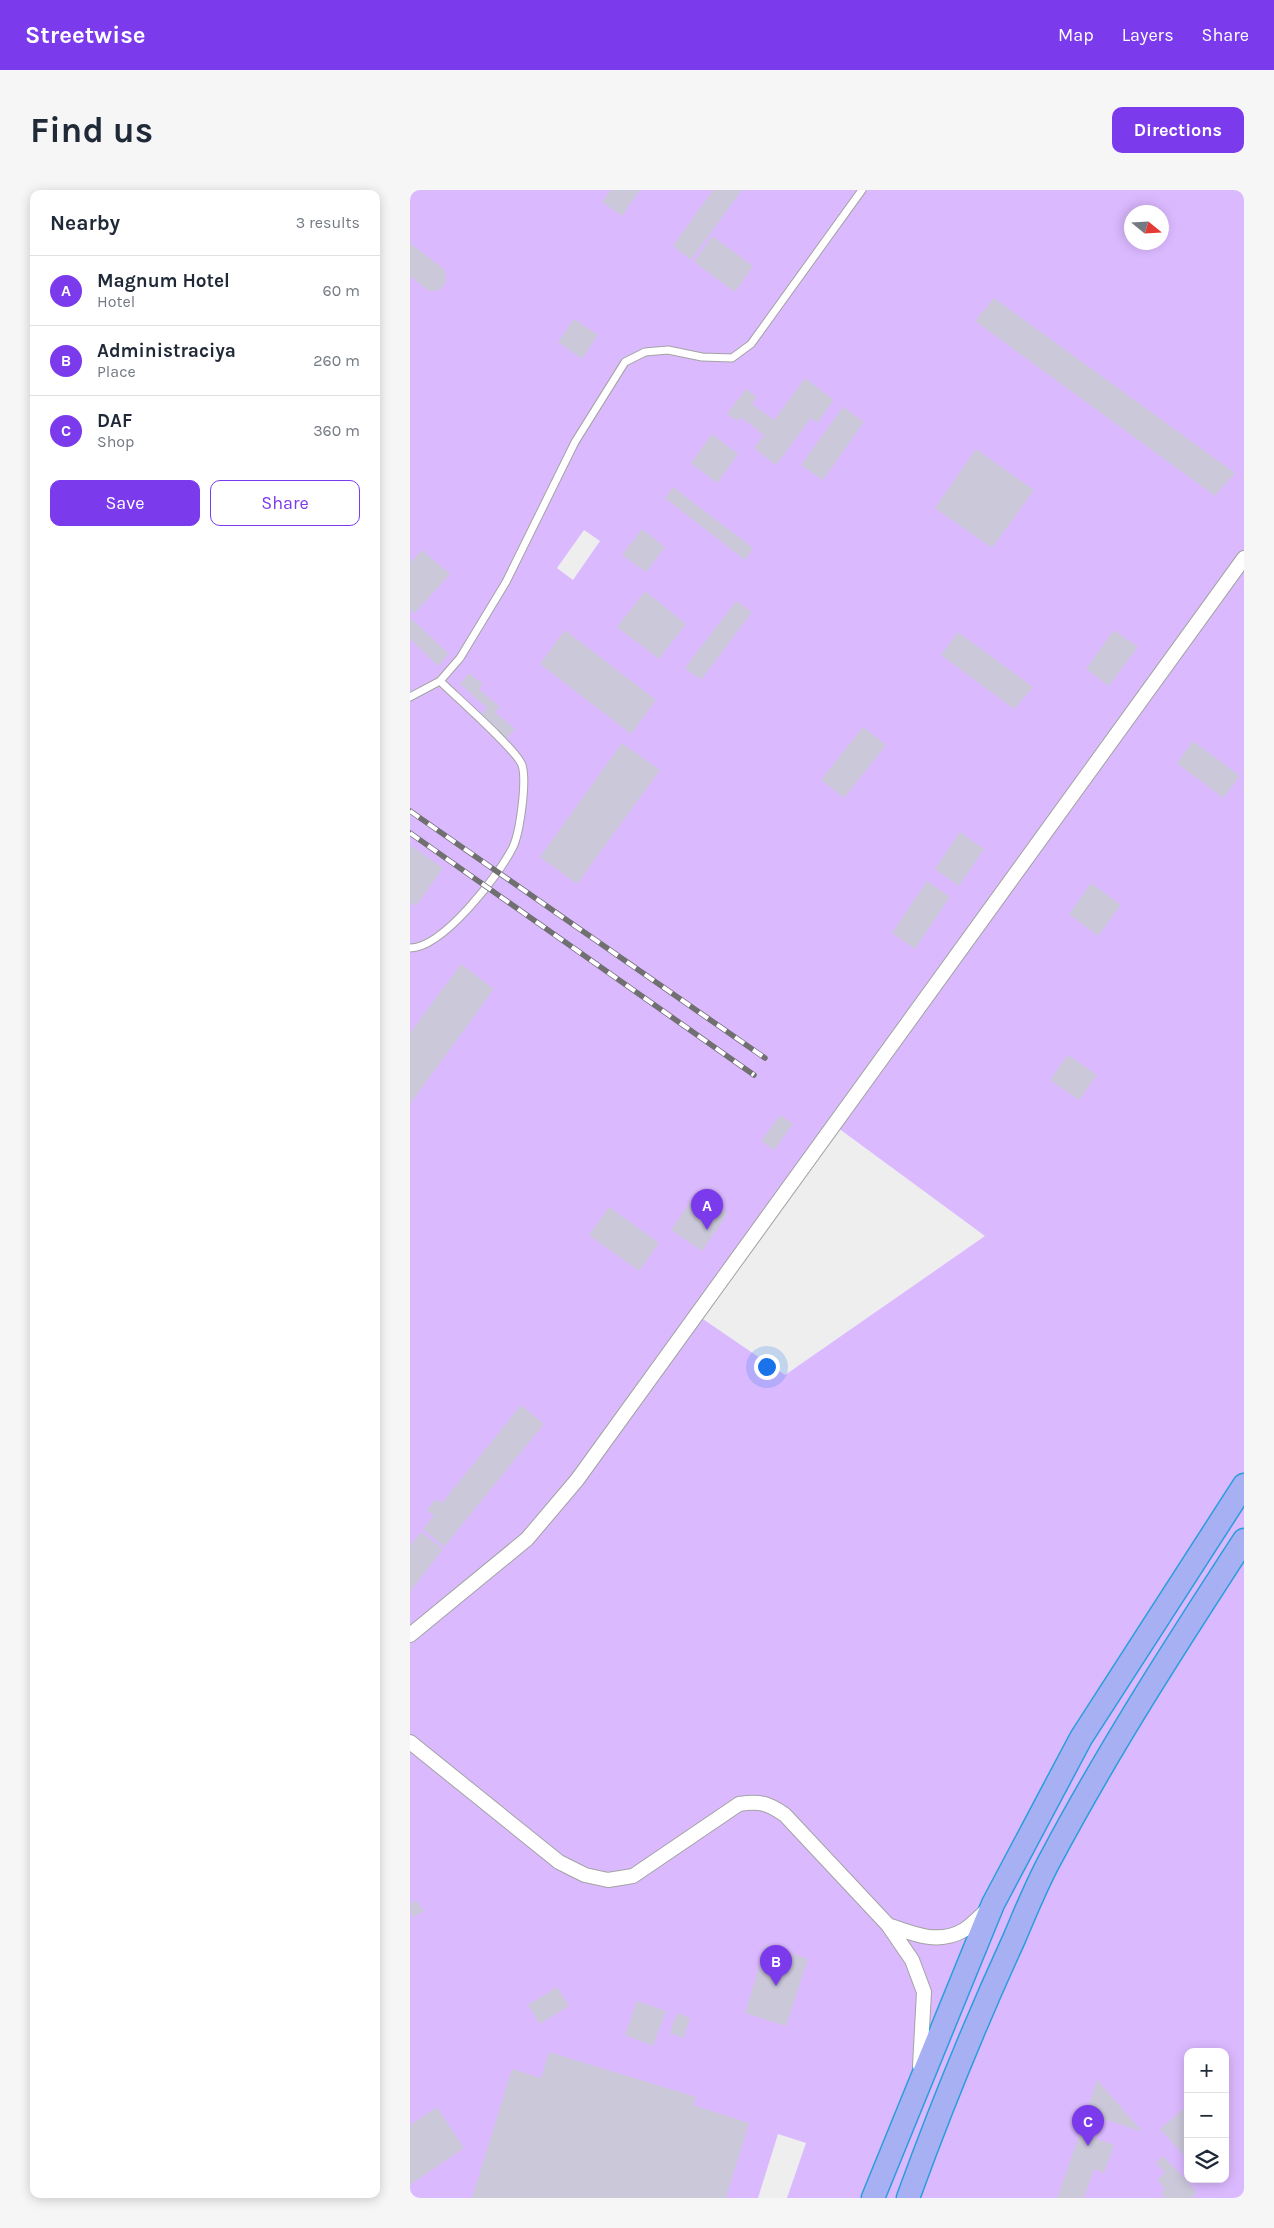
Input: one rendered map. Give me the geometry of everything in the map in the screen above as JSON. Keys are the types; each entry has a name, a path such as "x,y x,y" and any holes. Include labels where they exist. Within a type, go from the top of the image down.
{"highway":[{"path":"873,2198 994,1904 1081,1738 1244,1485"},
{"path":"908,2198 936,2122 990,1989 1051,1858 1162,1666 1244,1540"},
{"path":"1055,1787 1082,1802"}],"street":[{"path":"410,1635 527,1540 577,1480 1244,558"},
{"path":"410,1742 560,1862 585,1875 608,1880 633,1876 739,1804 756,1801 771,1805 786,1815 888,1925 912,1960 924,1992 919,2085"},
{"path":"888,1925 914,1935 937,1939 963,1930 994,1904"}],"lane":[{"path":"410,697 440,681 460,658 506,582 575,442 625,362 645,352 668,350 702,357 732,358 751,344 862,190"},
{"path":"410,948 415,948 438,936 468,911 512,848 520,825 523,789 522,765 508,747 440,681"}],"sand":[{"path":"410,190 1244,190 1244,2198 410,2198"}],"shaded area":[{"path":"584,530 600,541 573,580 557,568"},
{"path":"834,1125 985,1236 785,1375 697,1315"},
{"path":"778,2134 806,2143 787,2198 758,2198"}],"building":[{"path":"611,190 640,190 622,216 602,202"},
{"path":"713,190 742,190 691,260 673,246"},
{"path":"712,236 753,266 735,292 694,262"},
{"path":"410,243 445,270 446,281 440,290 429,291 410,276"},
{"path":"994,298 1235,473 1215,496 975,321"},
{"path":"574,319 598,335 582,359 558,342"},
{"path":"805,378 834,400 817,423 811,418 776,465 754,448 764,435 741,417 737,421 727,414 746,389 757,397 752,404 774,420"},
{"path":"843,407 864,422 823,480 801,465"},
{"path":"712,434 738,454 717,483 691,463"},
{"path":"976,449 1034,490 992,548 935,508"},
{"path":"673,487 753,548 745,560 665,498"},
{"path":"642,529 665,547 646,572 622,555"},
{"path":"422,550 450,574 414,614 410,610 410,563"},
{"path":"645,591 686,624 659,659 617,627"},
{"path":"736,601 752,612 701,680 685,668"},
{"path":"412,619 449,654 438,666 410,639 410,621"},
{"path":"565,630 656,700 631,734 540,664"},
{"path":"1114,630 1138,647 1109,686 1086,669"},
{"path":"958,632 1033,687 1014,709 941,655"},
{"path":"469,673 483,684 479,689 500,707 495,712 515,729 506,739 480,716 487,708 460,684"},
{"path":"863,727 886,745 844,798 821,780"},
{"path":"1193,741 1240,776 1223,798 1177,763"},
{"path":"622,743 660,770 577,884 540,857"},
{"path":"960,832 984,849 959,886 935,869"},
{"path":"410,845 443,868 416,906 410,902"},
{"path":"927,881 950,897 915,949 892,933"},
{"path":"1091,883 1121,905 1098,936 1069,914"},
{"path":"461,964 494,989 410,1104 410,1033"},
{"path":"1068,1055 1097,1075 1079,1100 1050,1080"},
{"path":"780,1115 793,1124 774,1150 761,1141"},
{"path":"697,1192 728,1213 702,1251 671,1230"},
{"path":"609,1207 659,1243 639,1271 589,1235"},
{"path":"521,1405 544,1424 444,1547 423,1529 434,1515 427,1510 436,1499 442,1503"},
{"path":"421,1532 443,1549 410,1592 410,1546"},
{"path":"416,1900 424,1911 412,1918 410,1904"},
{"path":"766,1945 808,1959 786,2026 745,2013"},
{"path":"557,1987 569,2006 540,2024 528,2005"},
{"path":"637,2001 666,2011 653,2046 625,2035"},
{"path":"677,2013 690,2018 684,2038 670,2033"},
{"path":"549,2052 696,2097 693,2105 749,2123 726,2198 472,2198 512,2069 541,2078"},
{"path":"1097,2080 1143,2132 1086,2113"},
{"path":"437,2107 464,2148 410,2185 410,2125"},
{"path":"1184,2108 1184,2156 1160,2129"},
{"path":"1080,2133 1114,2145 1104,2173 1094,2169 1084,2198 1057,2198"},
{"path":"1163,2156 1181,2175 1169,2186 1182,2175 1184,2183 1189,2183 1197,2193 1191,2198 1165,2198 1161,2193 1165,2189 1157,2180 1165,2173 1156,2163"}],"railway":[{"path":"410,811 765,1058"},
{"path":"410,833 754,1075"}],"place":[{"name":"Magnum Hotel","path":"707,1230"},
{"name":"Administraciya","path":"776,1986"},
{"name":"DAF","path":"1088,2146"}]}
